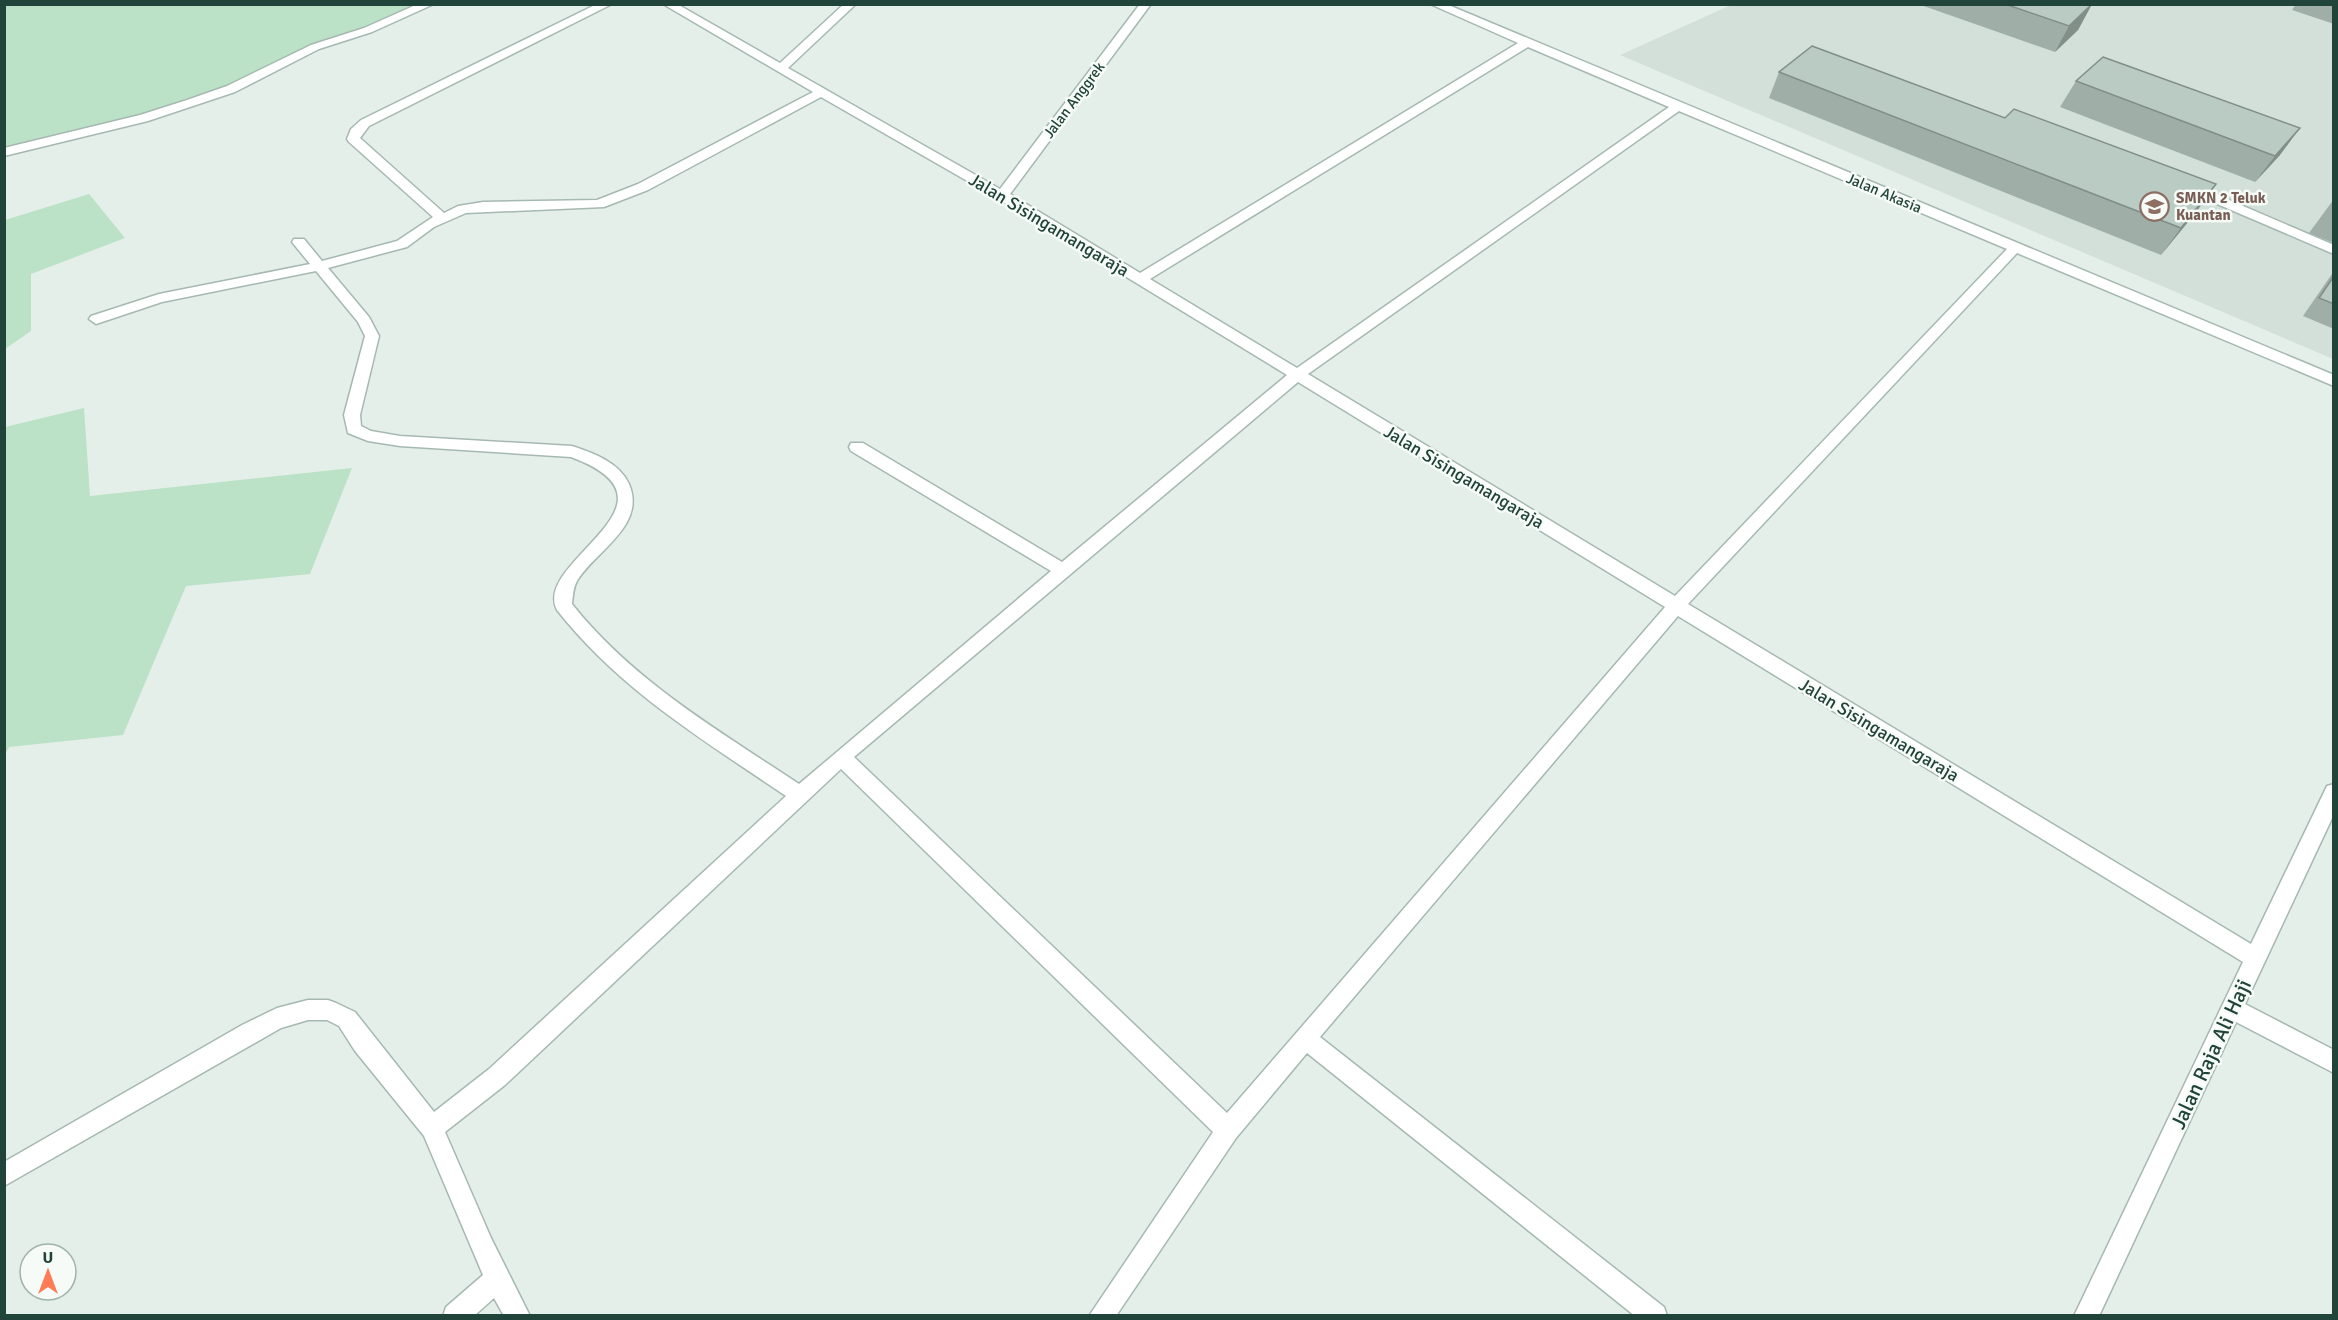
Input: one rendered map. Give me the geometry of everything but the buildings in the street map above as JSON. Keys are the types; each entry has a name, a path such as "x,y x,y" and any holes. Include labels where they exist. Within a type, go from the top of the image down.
{"street":[{"path":"4,152 144,118 231,89 315,47 368,30 429,4"},
{"path":"441,217 353,139 355,132 365,123 607,4"},
{"name":"Jalan Sisingamangaraja","path":"668,4 1002,195 2255,958"},
{"path":"780,69 851,4"},
{"name":"Jalan Anggrek","path":"1002,195 1146,4"},
{"name":"Jalan Akasia","path":"1435,4 2334,381"},
{"path":"1139,279 1527,43"},
{"path":"96,319 159,298 204,287 319,266 402,244 441,217 473,207 599,204 621,197 821,92"},
{"path":"432,1128 498,1077 841,757 1297,375 1677,107"},
{"path":"2175,181 2334,250"},
{"path":"299,242 364,320 372,336 369,356 352,415 354,429 368,436 400,441 572,453 593,459 615,474 625,488 621,514 609,536 568,581 563,605 578,627 633,679 800,795"},
{"path":"1101,1316 1228,1130 1305,1038 1676,606 2015,248"},
{"path":"857,447 1064,571"},
{"path":"841,757 1228,1130"},
{"name":"Jalan Raja Ali Haji","path":"2086,1316 2334,792"},
{"path":"2233,1009 2334,1062"},
{"path":"4,1175 276,1019 308,1010 328,1010 347,1019 363,1043 432,1128 456,1179 496,1281 518,1316"},
{"path":"1305,1038 1655,1316"},
{"path":"455,1316 496,1281"}],"shaded area":[{"name":"SMKN 2 Teluk Kuantan","path":"1731,5 2333,5 2333,359 1620,55"}],"green space":[{"path":"5,5 431,5 383,27 321,44 239,89 5,149"},
{"path":"89,194 125,238 31,274 31,331 5,349 5,220"},
{"path":"84,408 90,496 352,468 310,574 186,586 123,735 9,747 5,755 5,427"}],"place":[{"name":"SMKN 2 Teluk Kuantan","path":"2155,207"}]}
